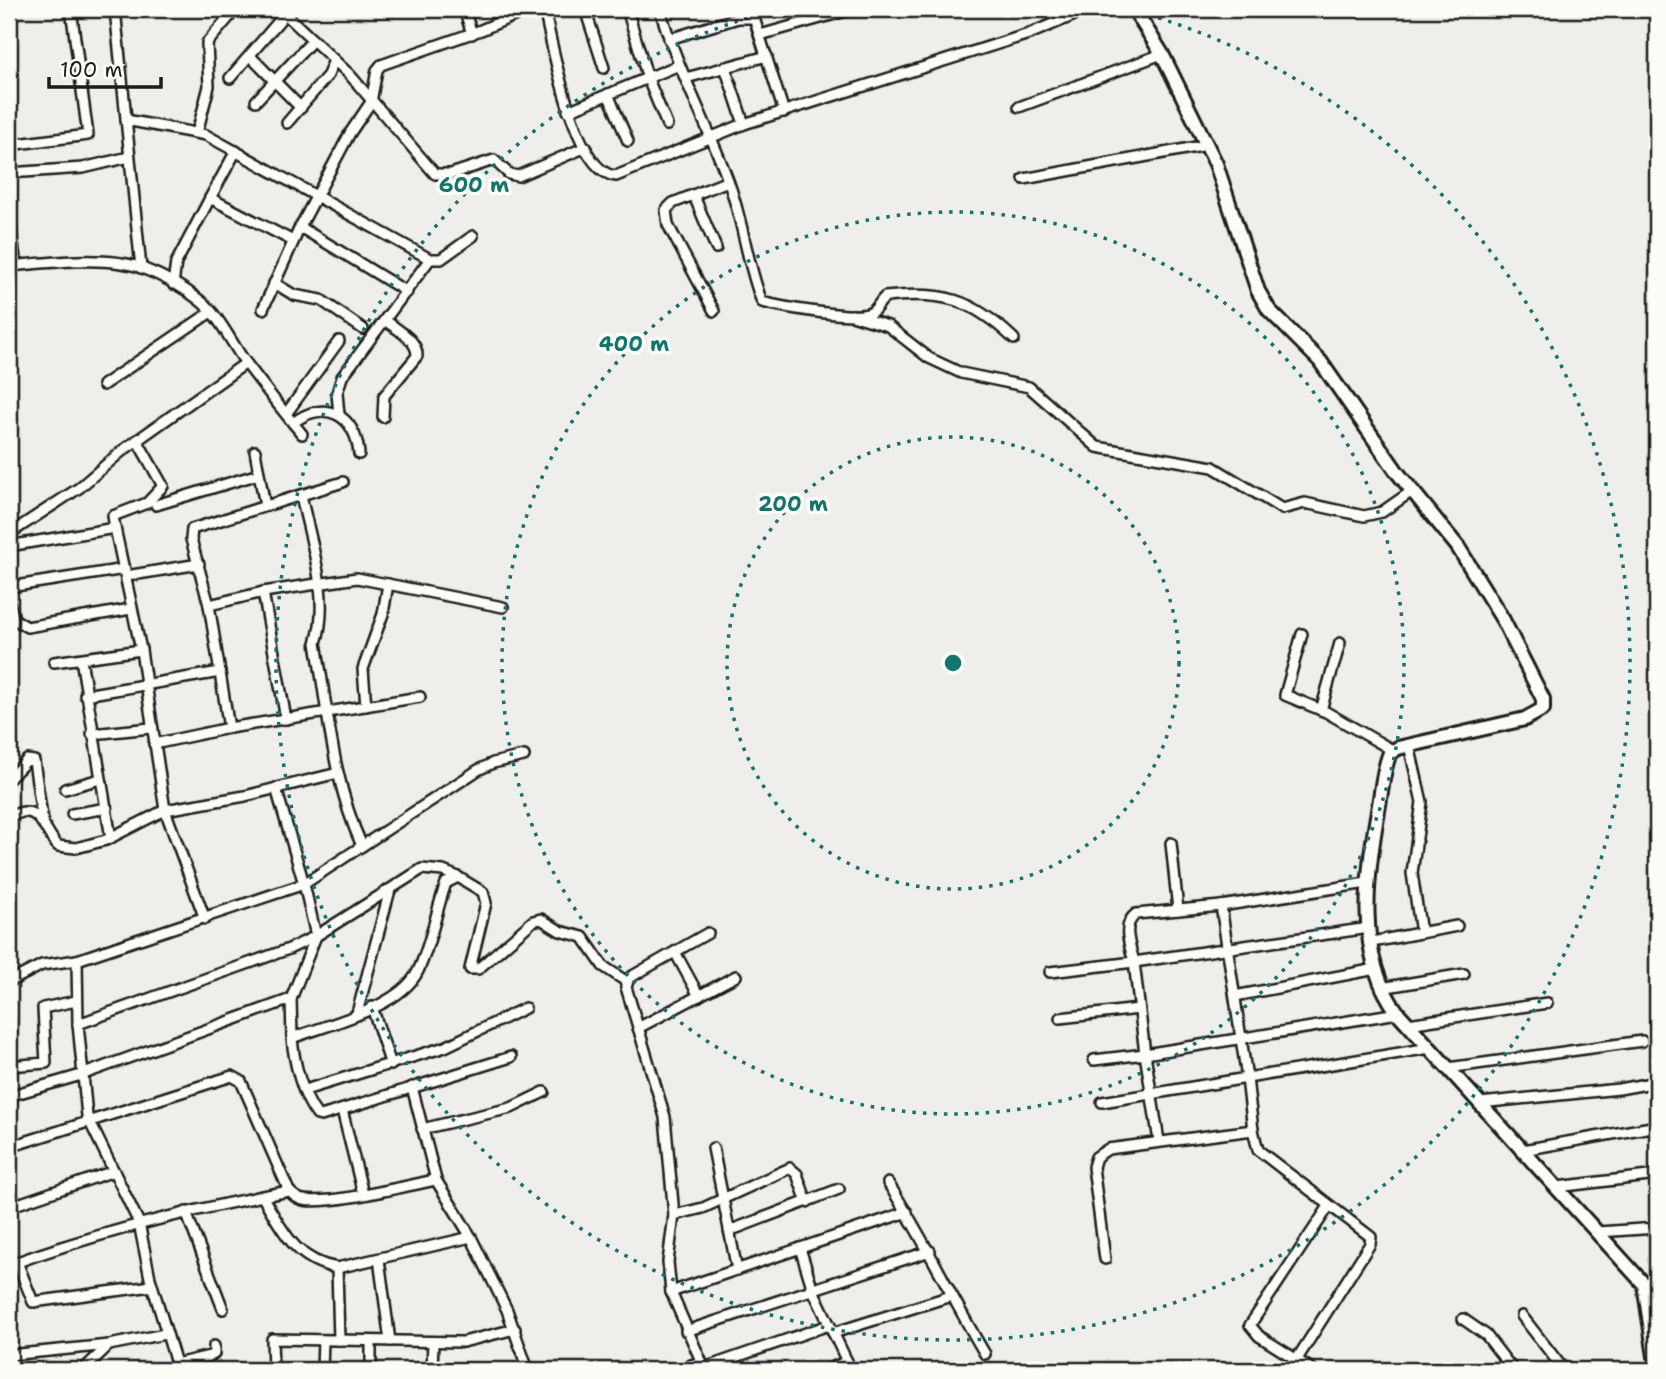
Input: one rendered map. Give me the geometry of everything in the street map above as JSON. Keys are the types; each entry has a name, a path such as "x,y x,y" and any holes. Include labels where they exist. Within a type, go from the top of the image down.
{"street":[{"path":"9,145 88,135 71,9"},
{"path":"116,9 141,268"},
{"path":"197,133 208,94 207,43 236,9"},
{"path":"464,9 472,34"},
{"path":"263,309 300,227 350,133 371,102 377,70 385,62 472,34 530,9"},
{"path":"544,9 568,111 603,173 615,176 744,124 1029,34 1089,9"},
{"path":"585,9 604,68"},
{"path":"627,9 648,79 667,125"},
{"path":"660,9 679,65 728,181 741,221 750,269 762,302 787,309 852,315 871,313 885,297 941,295 990,316 1014,339"},
{"path":"760,35 853,9"},
{"path":"1134,9 1162,54 1207,145 1224,185 1258,291 1269,310 1320,361 1412,491 1476,572 1543,699 1543,709 1525,719 1409,745 1394,751 1386,761 1367,883 1376,969 1381,988 1398,1013 1598,1232 1651,1283 1657,1370"},
{"path":"230,78 283,11 334,60 435,174 451,174 494,160 509,174 518,176 586,147"},
{"path":"669,39 744,16 754,19 784,112"},
{"path":"256,101 313,40"},
{"path":"1019,107 1162,54"},
{"path":"250,56 301,108"},
{"path":"685,78 767,56"},
{"path":"287,123 328,75 334,60"},
{"path":"568,111 679,65"},
{"path":"725,67 744,124"},
{"path":"608,94 628,141"},
{"path":"126,120 197,133 236,150 430,259 441,259 473,236"},
{"path":"1024,179 1207,145"},
{"path":"173,284 176,263 236,150"},
{"path":"9,173 83,168 130,157"},
{"path":"714,311 666,220 667,208 728,181"},
{"path":"694,196 716,248"},
{"path":"210,198 293,241"},
{"path":"9,216 12,266 54,262 141,268 199,299 302,434"},
{"path":"300,227 407,292"},
{"path":"339,415 337,393 342,377 430,259"},
{"path":"275,283 294,295 321,300 363,329"},
{"path":"103,385 211,312"},
{"path":"852,315 888,326 929,358 961,373 1029,387 1097,447 1213,467 1282,509 1305,503 1364,516 1382,512 1412,491"},
{"path":"383,417 384,396 417,356 414,343 386,320"},
{"path":"286,414 339,341"},
{"path":"9,534 79,488 136,440 246,363"},
{"path":"293,423 310,412 339,415 355,429 359,454"},
{"path":"136,440 163,486 147,503 113,516 141,650 165,810 205,919"},
{"path":"255,451 265,506"},
{"path":"156,505 259,474"},
{"path":"229,728 209,605 191,538 192,529 343,482"},
{"path":"301,495 319,583 319,633 316,643 338,773 346,812 362,846"},
{"path":"9,546 115,528"},
{"path":"9,587 200,564"},
{"path":"209,605 262,592 349,578 503,607"},
{"path":"366,706 363,669 383,614 388,584"},
{"path":"262,592 286,719"},
{"path":"9,602 14,619 27,627 131,609"},
{"path":"1302,634 1285,695 1321,710 1394,751"},
{"path":"1321,710 1340,643"},
{"path":"54,663 141,650"},
{"path":"81,659 111,838"},
{"path":"85,695 146,687 220,672"},
{"path":"154,744 229,728 420,697"},
{"path":"92,734 151,728"},
{"path":"1409,745 1422,802 1412,873 1421,933"},
{"path":"9,982 42,965 77,960 304,884 478,770 493,763 524,756"},
{"path":"9,779 27,760 34,761 43,823 55,843 62,848 76,848 111,838 165,810 338,773"},
{"path":"65,789 100,779"},
{"path":"276,788 316,936 291,999 294,1058 317,1115 342,1110 511,1057"},
{"path":"72,814 107,808"},
{"path":"9,817 25,811 43,823"},
{"path":"1171,843 1178,910"},
{"path":"78,1024 289,949 316,936 422,869 443,871 483,892 486,903 470,969 478,969 533,921 541,919 560,930 583,937 603,966 627,982"},
{"path":"292,1038 372,1007 403,991 418,971 446,883 458,877"},
{"path":"1159,1141 1144,1054 1127,927 1129,919 1136,914 1221,905 1367,883"},
{"path":"357,1013 390,890"},
{"path":"1221,905 1258,1150 1371,1237 1370,1244 1290,1370"},
{"path":"1372,942 1457,926"},
{"path":"1050,972 1370,928"},
{"path":"627,982 708,933"},
{"path":"675,952 699,996"},
{"path":"77,960 76,1001 81,1075 90,1122 139,1223 152,1286 177,1367 214,1354 214,1346"},
{"path":"1235,996 1376,969"},
{"path":"1381,988 1464,974"},
{"path":"638,1028 736,976"},
{"path":"627,982 627,993 664,1117 674,1215 668,1262 671,1292 704,1367"},
{"path":"9,1096 81,1075 291,999"},
{"path":"9,1018 10,1065 46,1063 43,1008 76,1001"},
{"path":"1408,1024 1546,1003"},
{"path":"372,1007 391,1065"},
{"path":"305,1090 445,1046 525,1008"},
{"path":"1060,1018 1139,1009"},
{"path":"1094,1060 1398,1013"},
{"path":"1448,1068 1642,1041"},
{"path":"1102,1102 1430,1048"},
{"path":"9,1147 237,1077 289,1191 296,1197 307,1200 363,1194 436,1180"},
{"path":"1480,1103 1619,1089 1657,1082"},
{"path":"412,1087 436,1180 471,1237 515,1329 527,1370"},
{"path":"422,1129 511,1108 544,1093"},
{"path":"342,1110 363,1194"},
{"path":"1523,1150 1657,1126"},
{"path":"1105,1259 1093,1167 1097,1157 1108,1149 1253,1130"},
{"path":"713,1148 737,1269"},
{"path":"674,1215 703,1208 790,1168 797,1174 807,1202"},
{"path":"9,1207 114,1171"},
{"path":"1557,1187 1657,1175"},
{"path":"888,1183 930,1251 951,1296 985,1354"},
{"path":"729,1231 839,1189"},
{"path":"152,1286 33,1302 13,1263 73,1241 139,1223 289,1191"},
{"path":"262,1196 297,1249 318,1265 337,1268 471,1237"},
{"path":"1313,1370 1259,1336 1250,1325 1252,1317 1329,1206"},
{"path":"186,1212 223,1309"},
{"path":"671,1292 907,1212"},
{"path":"1598,1232 1657,1228"},
{"path":"800,1248 813,1290 849,1366 827,1370"},
{"path":"686,1331 930,1251"},
{"path":"379,1259 390,1341"},
{"path":"337,1268 339,1340"},
{"path":"675,1370 704,1367 951,1296"},
{"path":"1522,1316 1564,1370"},
{"path":"1463,1319 1486,1335 1514,1370"},
{"path":"273,1370 272,1339 471,1341 515,1329"},
{"path":"9,1355 109,1345 165,1334"},
{"path":"322,1370 323,1340"},
{"path":"371,1341 371,1370"},
{"path":"432,1370 433,1342"},
{"path":"83,1370 109,1345"}]}
